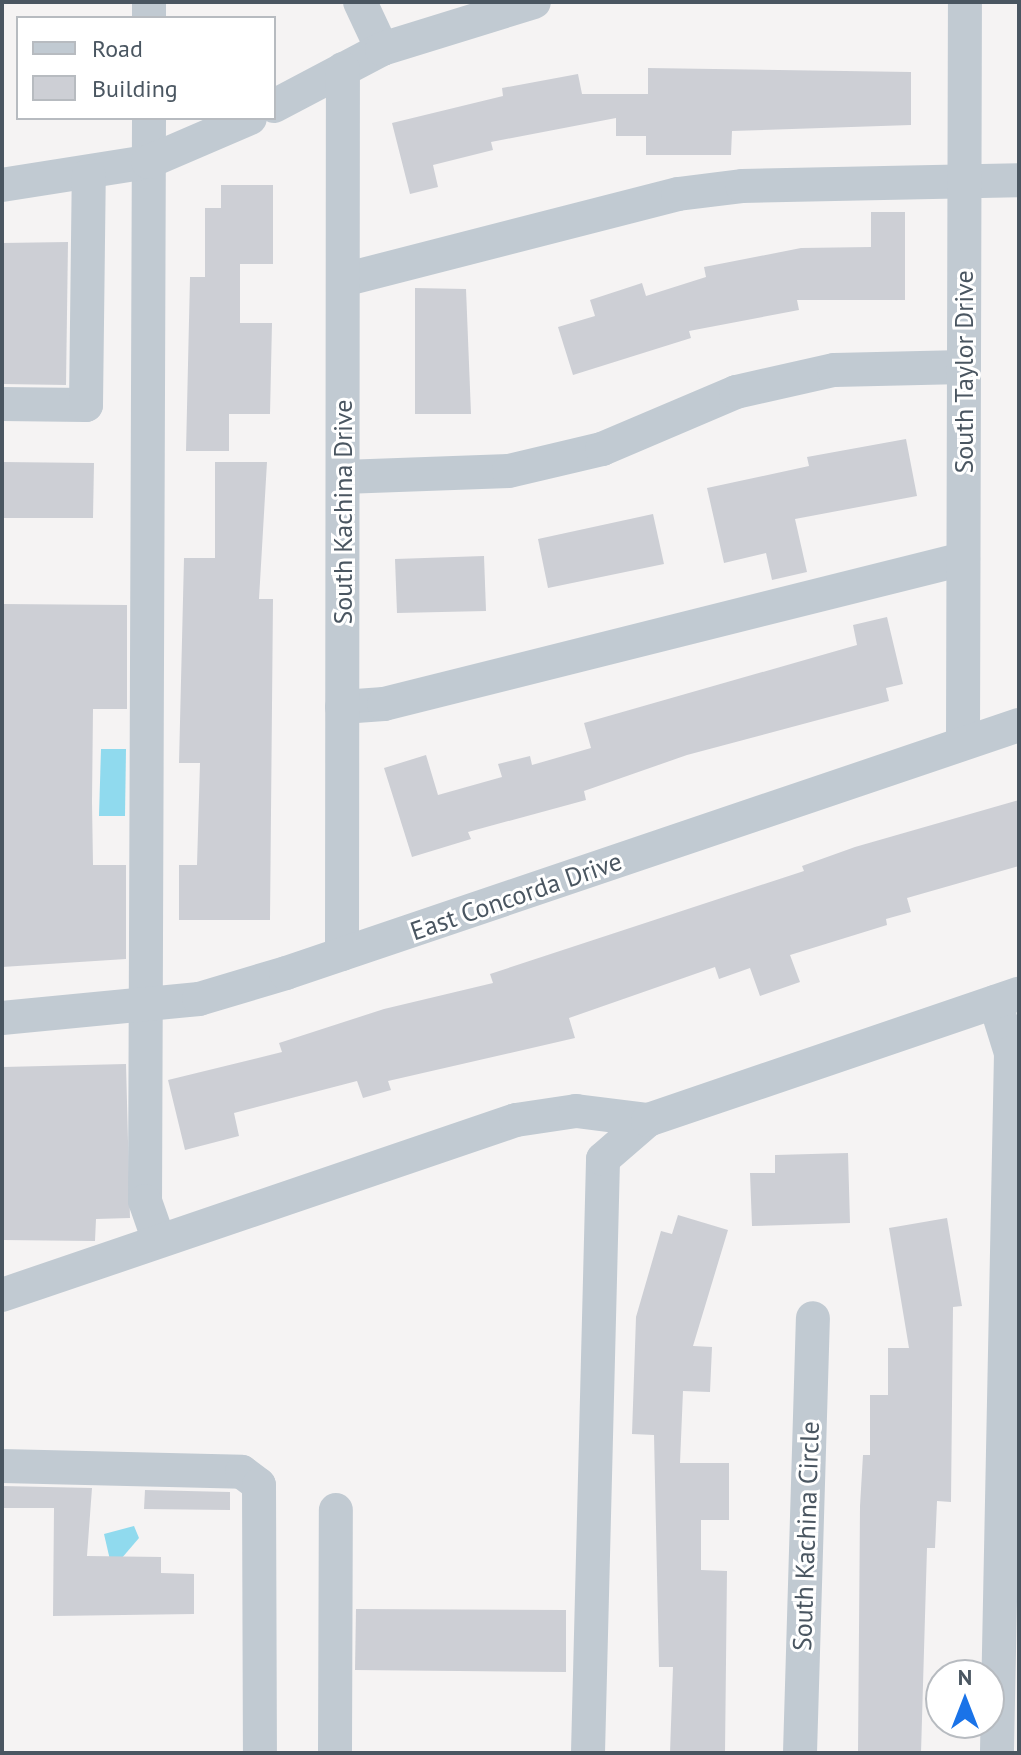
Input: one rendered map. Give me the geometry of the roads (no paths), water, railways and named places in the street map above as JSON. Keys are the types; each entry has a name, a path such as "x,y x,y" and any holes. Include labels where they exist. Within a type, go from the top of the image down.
{"street":[{"path":"360,2 382,49"},
{"path":"276,105 382,49 534,2"},
{"name":"South Taylor Drive","path":"963,743 965,2"},
{"name":"South Kachina Drive","path":"342,954 343,69"},
{"path":"149,120 145,1201 159,1241"},
{"path":"2,185 89,175 148,162 245,120"},
{"path":"2,404 86,405 89,175"},
{"path":"343,280 678,194 1019,180"},
{"path":"343,477 509,471 602,449 750,389 834,370 964,367"},
{"path":"342,707 384,704 963,559"},
{"name":"East Concorda Drive","path":"2,1018 148,1007 342,954 1019,725"},
{"path":"588,1753 603,1159 648,1120 1007,998 1011,1053 997,1753"},
{"path":"2,1295 516,1120 576,1111 648,1120"},
{"name":"South Kachina Circle","path":"800,1753 813,1318"},
{"path":"2,1466 242,1472 259,1485 260,1753"},
{"path":"335,1753 336,1510"}],"water":[{"path":"101,749 126,749 125,816 99,816"},
{"path":"134,1526 139,1538 121,1559 110,1560 104,1534"}]}
